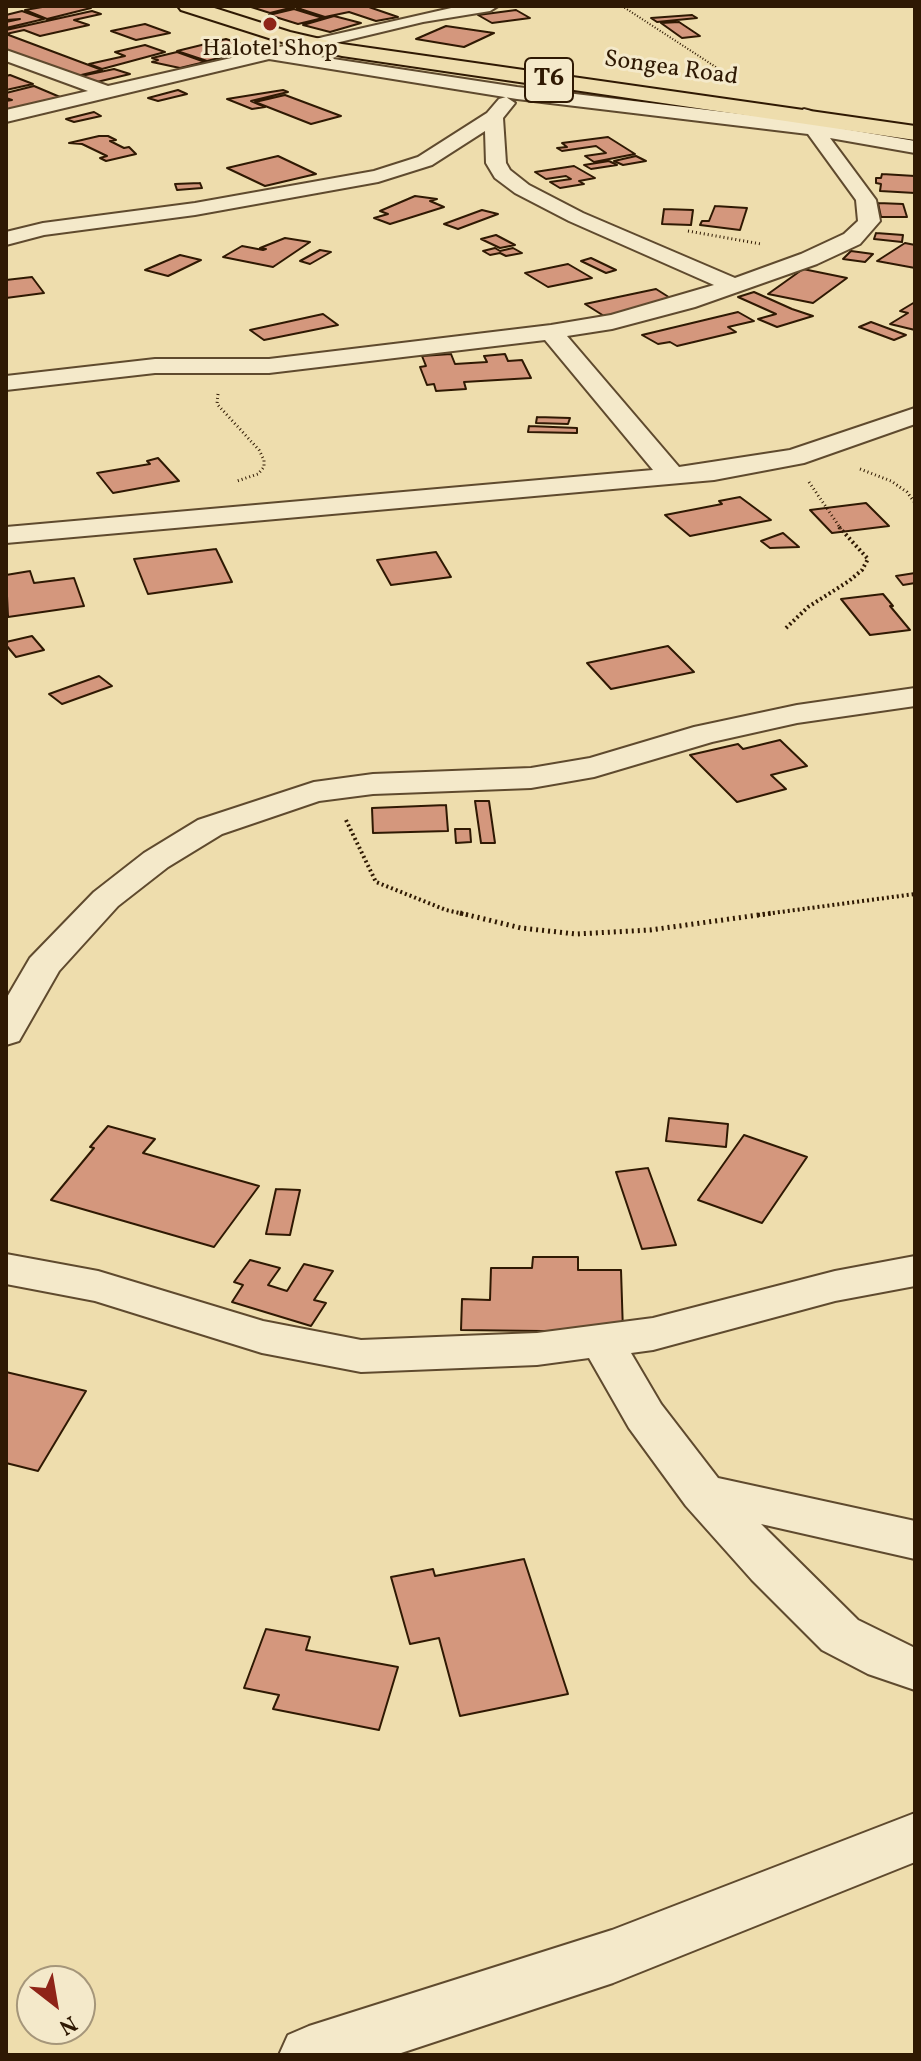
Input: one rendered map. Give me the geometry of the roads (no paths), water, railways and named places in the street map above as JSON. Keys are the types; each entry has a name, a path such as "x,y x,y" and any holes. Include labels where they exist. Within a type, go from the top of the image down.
{"highway":[{"name":"Songea Road","path":"188,6 313,44 809,122 915,133"}],"street":[{"path":"6,116 456,8 490,6"},
{"path":"271,54 517,93 809,122 915,147"},
{"path":"6,55 107,92"},
{"path":"6,239 43,229 195,209 378,176 425,161 494,117 517,93"},
{"path":"494,117 496,163 502,174 522,189 576,217 735,286"},
{"path":"6,383 155,366 269,366 551,332 651,313 735,286 852,239 869,221 869,208 836,156 809,122"},
{"path":"551,332 673,477"},
{"path":"6,535 673,477 808,453 915,416"},
{"path":"6,1033 43,966 106,899 156,860 210,827 269,805 373,784 531,778 594,767 705,734 797,714 915,697"},
{"path":"6,1269 98,1286 262,1337 361,1356 458,1354 653,1334 835,1286 915,1271"},
{"path":"601,1341 645,1416 703,1493 769,1566 840,1635 886,1659 915,1669"},
{"path":"703,1493 915,1540"},
{"path":"309,2055 613,1956 915,1837"}],"place":[{"name":"Halotel Shop","path":"270,24"}]}
